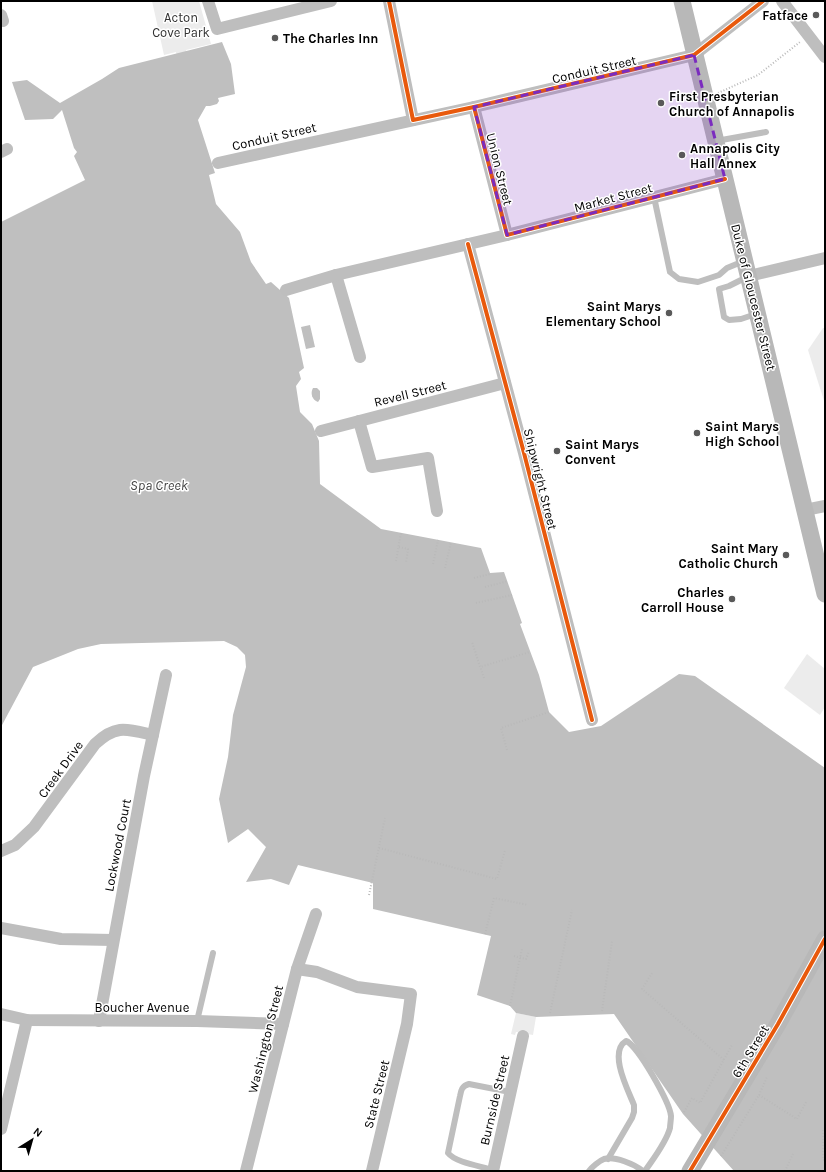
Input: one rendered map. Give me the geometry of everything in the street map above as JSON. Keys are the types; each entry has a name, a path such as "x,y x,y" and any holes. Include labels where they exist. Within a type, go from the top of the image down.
{"main road":[{"name":"Duke of Gloucester Street","path":"682,1 804,510 825,590"},
{"name":"6th Street","path":"690,1171 778,1024 825,939"}],"street":[{"path":"208,1 217,29 331,1"},
{"path":"389,1 413,120"},
{"name":"Conduit Street","path":"218,163 474,107 694,55 763,1"},
{"path":"782,1 825,58"},
{"name":"Union Street","path":"474,107 507,235"},
{"name":"Market Street","path":"286,290 336,275 507,235 725,179"},
{"name":"Shipwright Street","path":"468,244 592,720"},
{"path":"747,268 825,258"},
{"path":"336,275 360,357"},
{"name":"Revell Street","path":"321,431 505,383"},
{"path":"359,421 372,467 428,458 437,511"},
{"path":"804,510 825,506"},
{"name":"Lockwood Court","path":"99,1020 144,776 166,675"},
{"name":"Creek Drive","path":"1,851 15,845 34,827 95,744 104,736 122,729 153,735"},
{"name":"Washington Street","path":"246,1171 297,969 316,914"},
{"path":"1,928 61,939 113,940"},
{"name":"State Street","path":"297,969 317,972 357,987 411,994 407,1024 372,1171"},
{"name":"Boucher Avenue","path":"1,1014 27,1020 197,1021 283,1024"},
{"path":"1,1129 27,1020"},
{"name":"Burnside Street","path":"493,1170 523,1036"}],"lane":[{"path":"716,141 766,132"},
{"path":"654,197 670,272 679,279 698,282 719,275 724,267 747,268"},
{"path":"747,268 729,286 719,289 724,317 729,320 741,319 758,314"},
{"path":"679,279 686,276"},
{"path":"197,1021 214,953"},
{"path":"589,1171 604,1159 608,1159 616,1159 644,1171 660,1148 669,1129 671,1116 668,1106 653,1076 634,1047 626,1041 622,1043 618,1049 618,1061 634,1105 634,1112 608,1159"},
{"path":"493,1170 460,1160 448,1153 462,1088 469,1084 510,1092"}],"path":[{"path":"706,99 758,75 808,36"},
{"path":"396,561 401,533"},
{"path":"433,564 438,540"},
{"path":"445,568 451,542"},
{"path":"398,547 408,549 406,564"},
{"path":"474,578 490,574"},
{"path":"485,587 508,581"},
{"path":"476,603 512,595"},
{"path":"484,678 472,642 480,667 530,652"},
{"path":"507,750 501,728 549,712"},
{"path":"369,895 385,818"},
{"path":"379,848 497,879 505,850"},
{"path":"485,934 494,898 528,905"},
{"path":"550,1013 572,910"},
{"path":"602,1011 612,941"},
{"path":"510,1006 522,949"},
{"path":"514,956 526,959 529,951"},
{"path":"652,973 642,989 724,1060"},
{"path":"684,1112 692,1098 700,1103 732,1045"},
{"path":"721,1156 759,1095 767,1077"},
{"path":"759,1095 797,1119 806,1102"},
{"path":"824,1130 823,1160 825,1160"},
{"path":"785,1171 793,1154"}],"highlighted area":[{"path":"694,55 725,179 507,235 474,107"}],"green space":[{"name":"Acton Cove Park","path":"152,1 199,1 211,44 186,50 187,55 177,58 176,52 164,55"},
{"path":"823,328 825,328 825,404 808,350"},
{"path":"807,654 825,669 825,707 820,715 784,688"},
{"path":"516,1013 536,1017 533,1035 516,1032 515,1035 511,1034"}],"water":[{"name":"Spa Creek","path":"222,42 231,64 235,94 218,98 219,101 217,104 206,106 198,120 215,173 209,175 216,204 240,232 251,262 266,284 271,282 289,298 304,368 299,372 301,379 296,386 300,412 312,424 319,441 320,484 381,529 481,548 490,573 504,572 522,623 520,624 539,675 549,712 569,732 601,726 679,674 695,676 825,768 825,1171 734,1171 683,1114 614,1014 536,1017 516,1013 510,1006 477,995 491,936 373,909 373,883 298,865 289,885 271,879 246,882 266,847 248,829 228,843 219,799 228,757 233,715 246,667 245,655 237,647 224,641 101,644 78,649 33,667 1,727 1,222 85,180 74,156 77,152 74,148 62,110 53,119 25,120 12,82 27,80 60,103 119,68"},
{"path":"310,325 315,347 306,349 301,327"},
{"path":"313,388 317,388 320,391 320,399 318,402 314,400 312,396"}],"cycle path":[{"path":"389,1 413,120 694,55 763,1"},
{"path":"474,107 507,235 725,179"},
{"path":"468,244 524,453 592,720"},
{"path":"690,1171 778,1024 825,939"}],"place":[{"name":"Fatface","path":"816,15"},
{"name":"The Charles Inn","path":"275,38"},
{"name":"First Presbyterian Church of Annapolis","path":"661,103"},
{"name":"Annapolis City Hall Annex","path":"682,155"},
{"name":"Saint Marys Elementary School","path":"669,313"},
{"name":"Saint Marys High School","path":"697,433"},
{"name":"Saint Marys Convent","path":"557,451"},
{"name":"Saint Mary Catholic Church","path":"786,555"},
{"name":"Charles Carroll House","path":"732,599"}]}
